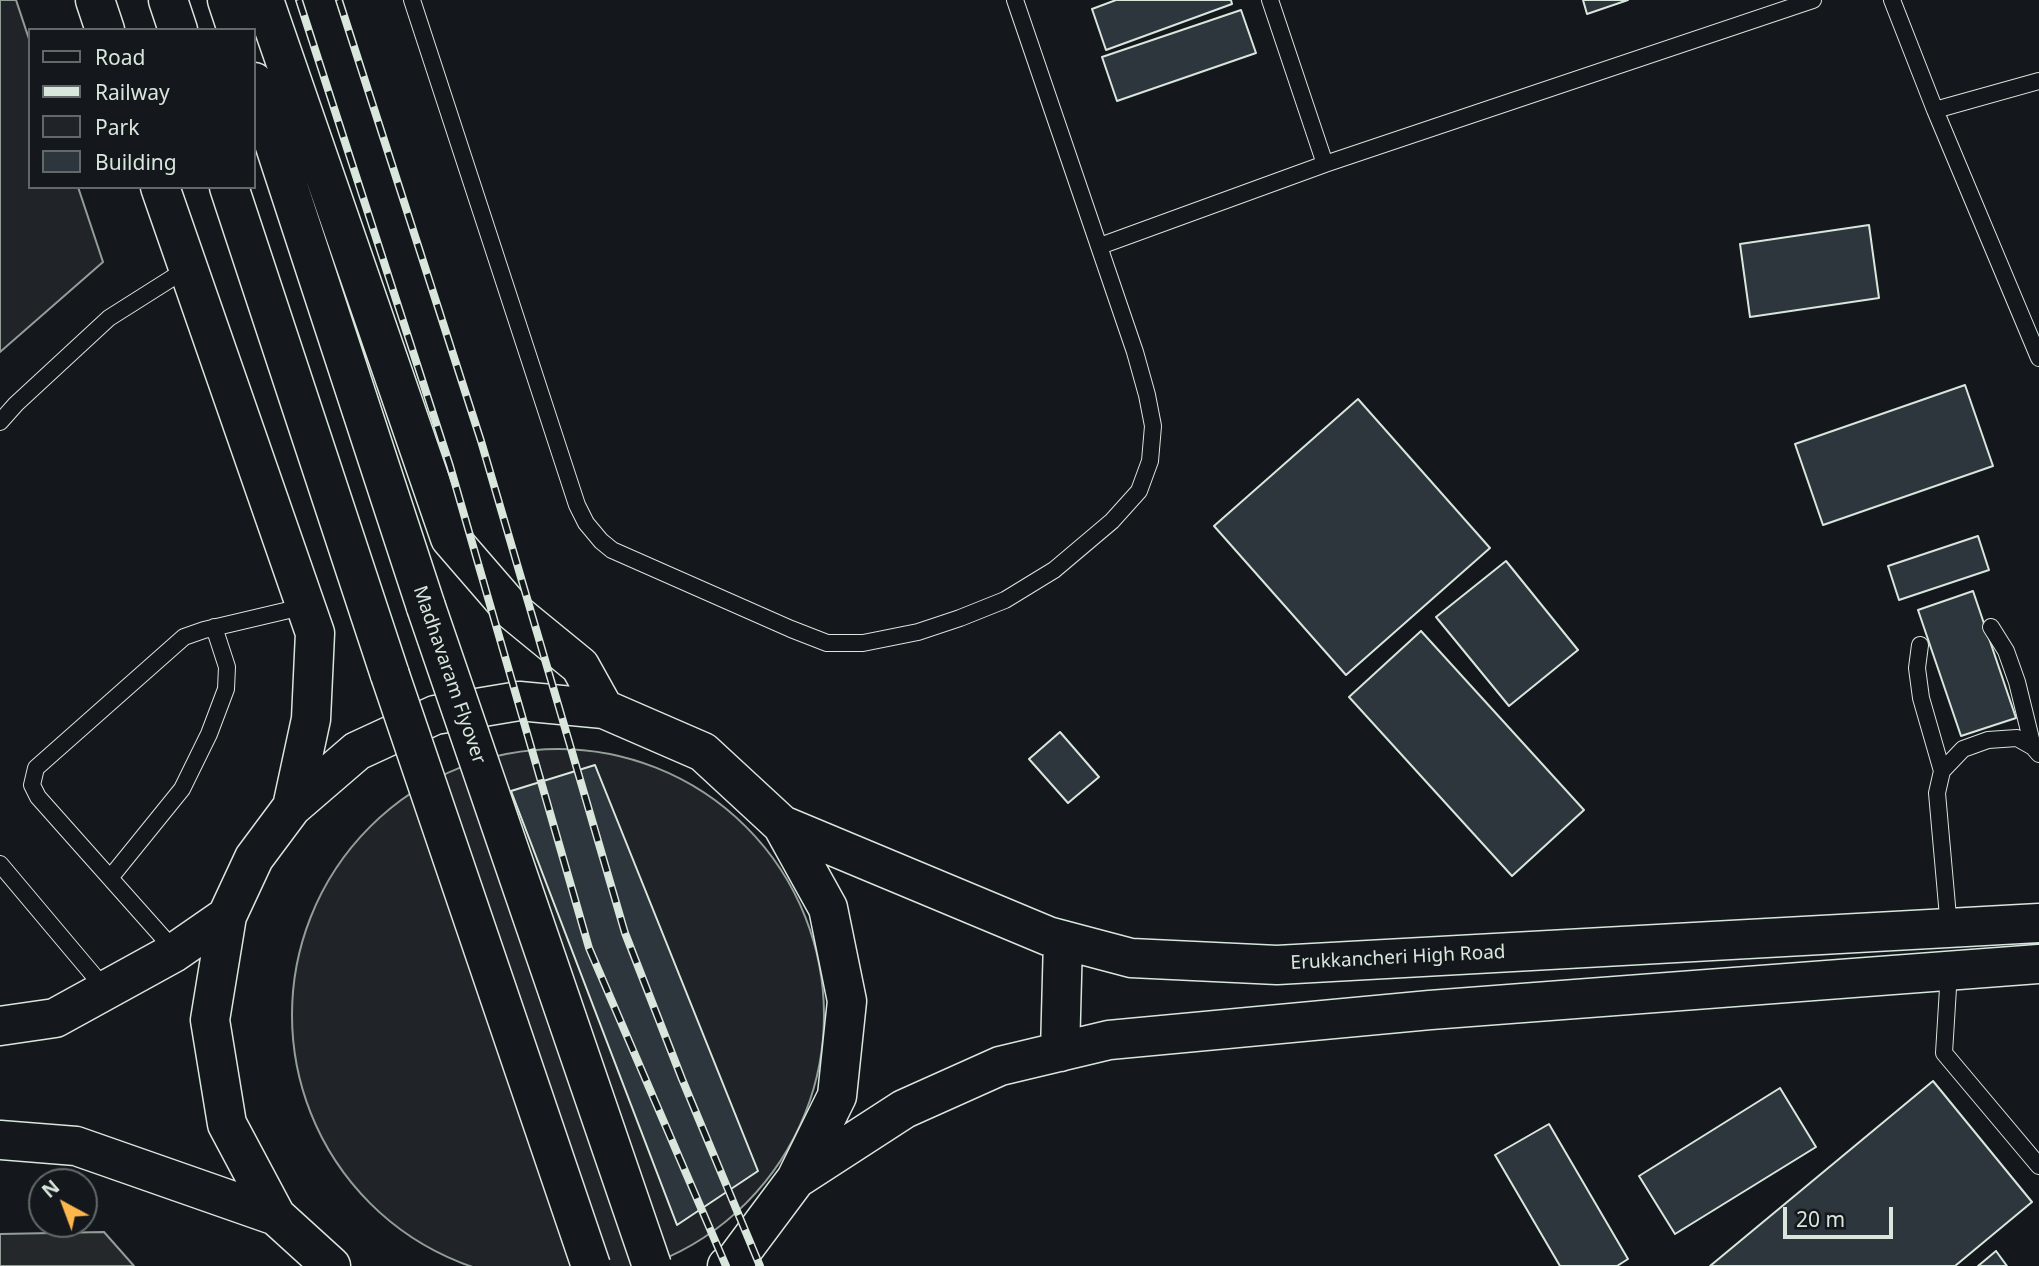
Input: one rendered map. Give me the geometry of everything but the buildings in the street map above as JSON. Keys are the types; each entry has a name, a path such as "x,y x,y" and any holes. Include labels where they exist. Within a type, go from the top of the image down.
{"main road":[{"path":"95,0 104,28"},
{"path":"168,0 177,28"},
{"path":"227,0 236,28"},
{"path":"264,0 450,538 514,611 580,666 604,709"},
{"name":"Madhavaram Flyover","path":"256,88 430,620 652,1266"},
{"path":"161,189 315,633 312,719 292,807"},
{"path":"230,189 394,688 591,1266"},
{"path":"331,1266 276,1216 227,1124 210,1020 228,916 254,858 292,807 357,751 435,715 519,701 604,709 703,752 782,825 828,908 847,1001 837,1096 796,1179 732,1265"},
{"name":"Erukkancheri High Road","path":"782,825 1063,940 1131,958 1277,965 2039,923"},
{"path":"0,1026 55,1018 176,952 228,916"},
{"path":"1060,1052 1063,940"},
{"path":"796,1179 904,1110 1000,1066 1109,1040 1430,1010 2039,964"},
{"path":"0,1140 76,1146 276,1216"}],"lane":[{"path":"411,0 577,505 586,523 612,550 827,643 863,643 918,632 1004,600 1063,562 1112,521 1139,491 1150,461 1153,426 1135,352 1015,0"},
{"path":"1270,0 1325,164"},
{"path":"1100,246 1325,164 1814,0"},
{"path":"1892,0 2039,358"},
{"path":"1935,110 2039,81"},
{"path":"0,422 109,318 188,268"},
{"path":"176,952 38,797 32,785 36,768 184,637 214,627 306,606"},
{"path":"1991,626 2002,643 2017,681 2036,750"},
{"path":"110,878 182,789 209,734 226,689 227,667 214,627"},
{"path":"1920,645 1917,668 1921,698 1942,771 1937,793 1949,928"},
{"path":"1942,771 1963,750 1988,740 2017,738 2036,750"},
{"path":"0,864 106,990"},
{"path":"1949,972 1944,1052 2039,1166"}],"green space":[{"path":"0,0 16,0 28,36 28,189 79,189 103,262 0,352"},
{"path":"558,749 610,754 660,770 706,794 746,827 779,867 803,913 812,938 824,1015 819,1067 803,1117 779,1163 746,1203 706,1236 641,1267 475,1267 410,1236 370,1203 337,1163 313,1117 297,1067 292,1015 297,963 313,913 337,867 370,827 410,794 456,770 506,754"}],"shaded area":[{"path":"98,1232 104,1232 134,1266 0,1266 0,1234 28,1233 28,1238 98,1238"}],"railway":[{"path":"299,0 450,466 589,948 726,1266"},
{"path":"339,0 481,441 625,933 760,1266"}]}
